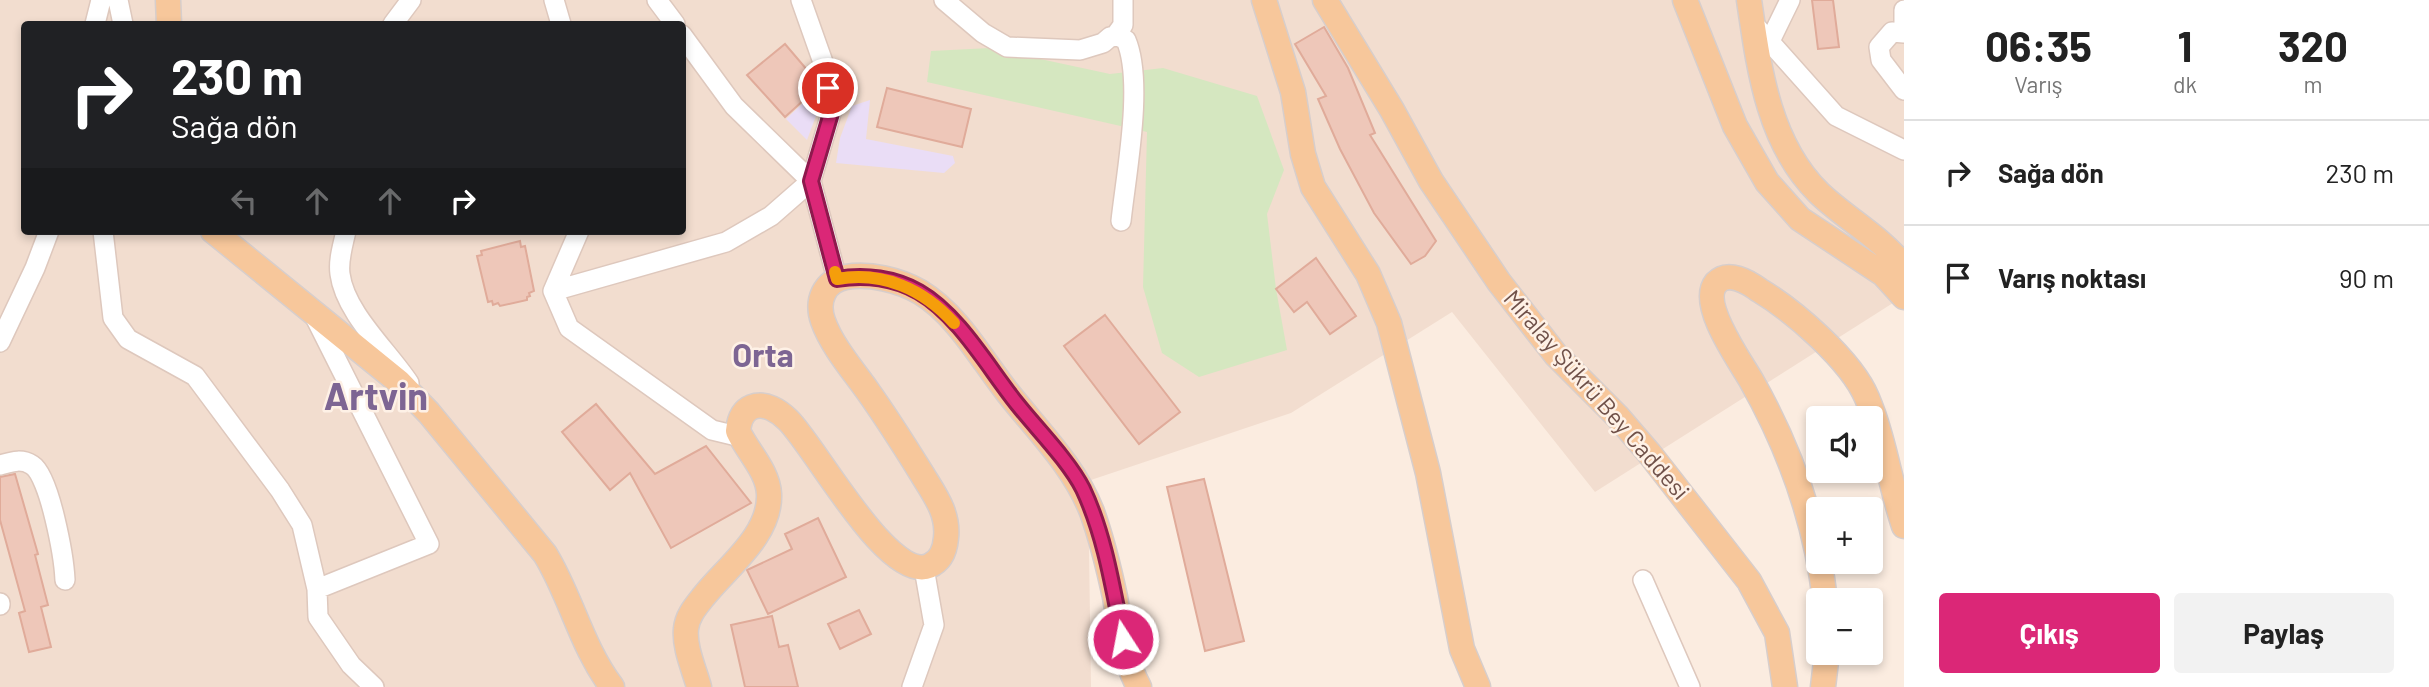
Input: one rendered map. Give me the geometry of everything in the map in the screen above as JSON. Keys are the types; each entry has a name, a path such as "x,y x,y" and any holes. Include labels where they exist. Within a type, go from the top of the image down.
{"main road":[{"path":"168,0 169,21"},
{"path":"1264,0 1293,92 1303,154 1313,187 1368,274 1390,323 1428,474 1462,649 1478,687"},
{"name":"Miralay Şükrü Bey Caddesi","path":"1325,0 1441,197 1511,298 1556,355 1618,417 1649,453 1749,581 1777,634 1785,687"},
{"path":"1685,0 1735,126 1767,183 1800,219 1882,274 1904,297"},
{"path":"1750,11 1760,73 1785,148 1821,194 1892,251 1904,267"},
{"path":"218,235 399,382 429,413 545,554 556,571 582,637 612,687"},
{"path":"699,687 687,643 686,629 690,617 715,582 760,530 768,511 767,484 741,437 738,422 743,413 751,407 770,407 799,432 878,540 901,561 912,567 924,568 939,560 944,548 947,534 945,515 895,429 828,333 820,303 828,287 837,279 854,276 904,285 929,300 964,334 1082,487 1108,565 1126,653 1139,687"},
{"path":"1823,588 1813,535 1793,467 1775,424 1720,327 1712,294 1717,282 1732,277 1769,296 1786,308 1856,377 1873,413 1904,526"},
{"path":"1823,687 1826,665"}],"street":[{"path":"96,21 102,0"},
{"path":"118,0 122,21"},
{"path":"395,21 411,0"},
{"path":"554,0 560,21"},
{"path":"657,0 673,21"},
{"path":"553,291 726,242 771,216 811,181 832,110 824,65 801,0"},
{"path":"944,0 983,33 1007,47 1080,50 1103,43 1110,37 1126,40 1133,75 1131,131 1121,221"},
{"path":"1115,36 1123,25 1123,0"},
{"path":"1770,41 1790,0"},
{"path":"1904,10 1904,32 1892,32 1879,47 1881,60 1904,90"},
{"path":"1750,11 1770,41 1836,116 1904,150"},
{"path":"686,40 734,106 811,181 837,279"},
{"path":"0,342 47,235"},
{"path":"103,235 113,318 128,339 195,376 280,490 302,525 317,589 318,617 351,665 374,687"},
{"path":"345,235 340,275 348,297 356,313 429,413"},
{"path":"577,235 553,291 569,328 712,430 741,437"},
{"path":"313,313 429,544 317,589"},
{"path":"0,465 21,461 30,463 40,472 61,540 65,580"},
{"path":"912,687 934,625 924,568"},
{"path":"1643,580 1690,687"}],"shaded area":[{"path":"0,0 1904,0 1904,296 1595,492 1452,312 1291,413 1088,481 1091,687 0,687"},
{"path":"817,90 816,116 807,140 786,119"},
{"path":"870,100 866,139 953,156 955,163 944,173 836,163 840,138 852,106"}],"green space":[{"path":"990,48 1110,74 1163,68 1257,96 1284,170 1267,214 1287,350 1199,377 1162,353 1143,287 1147,132 927,82 931,51"}],"building":[{"path":"1812,0 1833,0 1839,47 1818,49"},
{"path":"1324,27 1348,68 1375,133 1370,135 1436,241 1425,256 1411,264 1374,213 1340,149 1318,99 1326,96 1295,44"},
{"path":"785,44 814,78 816,89 785,117 747,75"},
{"path":"887,88 971,109 962,147 877,127"},
{"path":"520,241 521,247 525,246 534,291 529,293 527,300 493,305 492,301 488,302 477,256 482,255 481,251"},
{"path":"1316,258 1356,316 1330,334 1307,302 1294,312 1276,289"},
{"path":"1105,315 1180,412 1139,444 1064,346"},
{"path":"596,404 655,474 706,446 751,503 671,548 630,473 610,490 562,432"},
{"path":"15,474 38,554 35,555 48,605 41,607 51,647 29,652 19,613 25,611 0,520 0,477"},
{"path":"1204,479 1244,641 1205,651 1167,487"},
{"path":"818,518 846,577 768,614 747,570 792,549 785,534"},
{"path":"859,610 871,634 840,649 828,624"},
{"path":"772,616 779,647 788,645 798,687 745,687 731,625"}],"slow traffic":[{"path":"835,272 837,279 872,277 904,285 921,293 954,323"}],"district":[{"name":"Orta","path":"763,356"},
{"name":"Artvin","path":"376,397"}],"route":[{"path":"828,88 832,110 811,181 837,279 872,277 904,285 921,293 937,306 964,334 1082,487 1108,565 1123,639"}]}
